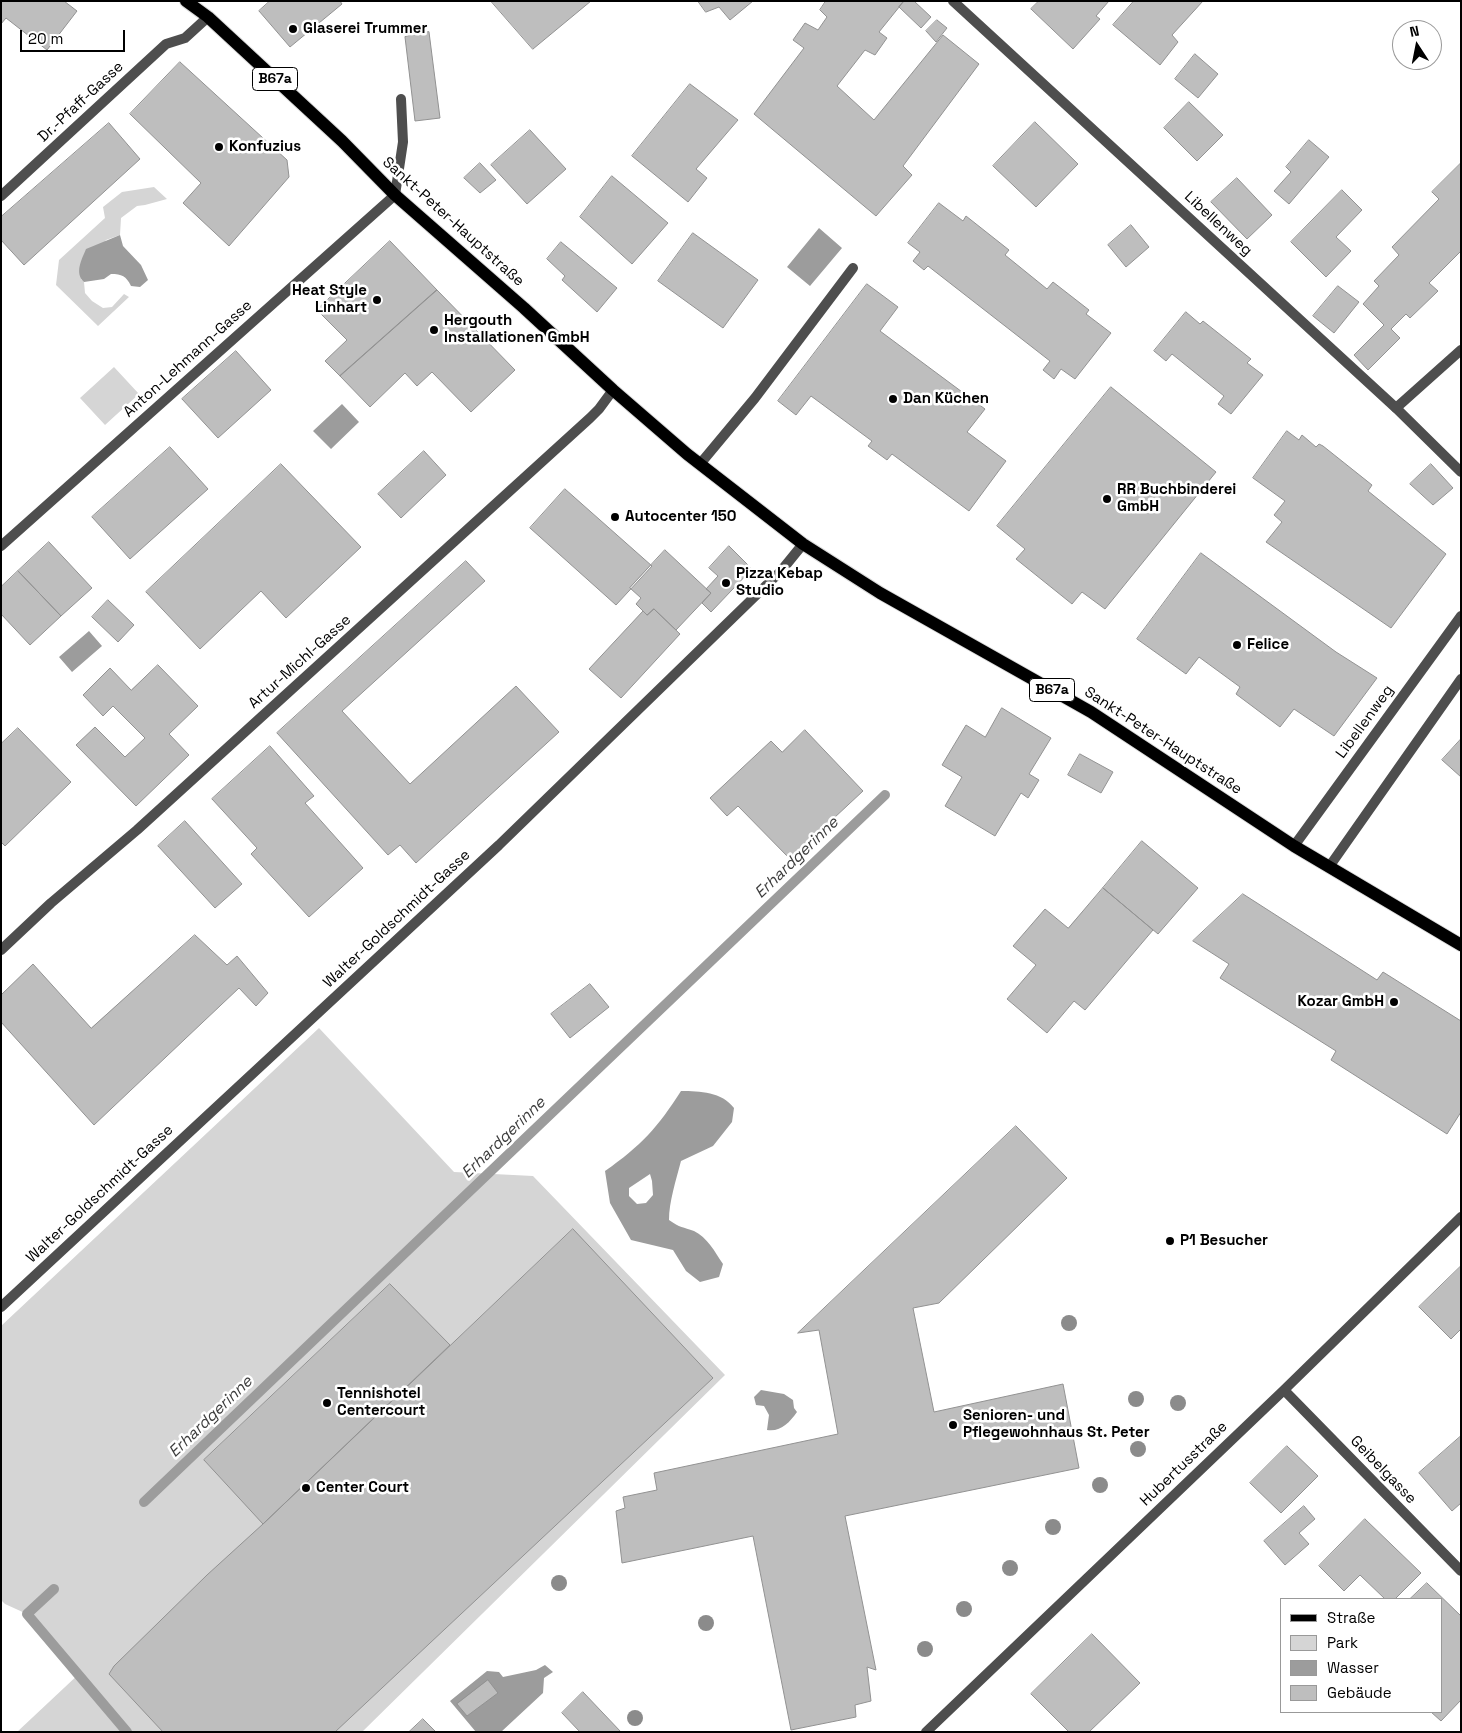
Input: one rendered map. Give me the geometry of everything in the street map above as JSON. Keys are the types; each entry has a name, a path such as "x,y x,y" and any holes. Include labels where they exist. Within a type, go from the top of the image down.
{"main road":[{"name":"Sankt-Peter-Hauptstraße","path":"186,1 208,17 342,141 395,194 613,390 700,464 803,544 880,593 1091,712 1294,846 1461,945"}],"street":[{"name":"Libellenweg","path":"953,1 1396,408 1461,472"},
{"name":"Dr.-Pfaff-Gasse","path":"1,196 166,44 185,38 208,17"},
{"path":"395,194 403,142 401,99"},
{"name":"Anton-Lehmann-Gasse","path":"1,546 395,194"},
{"path":"700,464 755,398 853,268"},
{"path":"1396,408 1461,350"},
{"name":"Artur-Michl-Gasse","path":"1,950 51,903 137,830 599,410 613,390"},
{"name":"Walter-Goldschmidt-Gasse","path":"1,1306 499,845 781,571 803,544"},
{"name":"Libellenweg","path":"1294,846 1461,616"},
{"path":"1329,867 1461,680"},
{"name":"Hubertusstraße","path":"926,1732 1284,1390 1317,1355 1461,1217"},
{"name":"Geibelgasse","path":"1284,1390 1461,1571"}],"green space":[{"path":"154,187 167,199 137,206 121,218 120,235 106,240 81,279 84,282 85,293 92,301 103,308 112,307 124,294 129,297 98,326 56,285 59,260 105,218 103,207 122,192"},
{"path":"114,367 139,394 105,425 80,398"},
{"name":"Center Court","path":"319,1028 454,1172 533,1176 725,1375 362,1732 17,1732 81,1672 27,1614 5,1604 1,1600 1,1326"}],"water":[{"path":"819,228 842,248 810,286 787,267"},
{"path":"120,235 123,246 141,265 148,280 140,287 131,286 123,276 111,274 104,279 84,282 79,270 86,249"},
{"path":"342,404 359,422 331,449 313,431"},
{"path":"89,631 102,646 72,672 59,657"},
{"path":"681,1091 696,1091 717,1096 734,1108 732,1122 713,1146 681,1161 671,1198 669,1220 703,1237 723,1264 719,1277 700,1282 686,1271 673,1250 631,1240 610,1203 605,1171 639,1144 673,1104","holes":["650,1174 653,1195 646,1203 637,1204 629,1196 629,1188"]},
{"path":"761,1390 784,1394 793,1400 794,1408 797,1412 781,1428 767,1430 769,1415 764,1406 756,1405 754,1397"},
{"path":"545,1665 553,1672 544,1678 543,1693 501,1732 476,1732 450,1701 487,1671 499,1672 503,1677 536,1670"}],"building":[{"path":"1,1 64,1 77,11 47,50 6,18 1,24"},
{"name":"Glaserei Trummer","path":"270,1 340,1 342,4 290,47 259,11"},
{"path":"491,1 591,1 533,49"},
{"path":"698,1 753,1 730,20 719,7 706,12"},
{"path":"826,1 904,1 879,32 887,38 875,55 865,50 837,86 874,120 943,35 979,64 903,166 912,175 876,216 754,114 804,48 793,40 805,23 818,30 827,17 820,10"},
{"path":"904,1 914,1 931,17 921,28 899,7"},
{"path":"1039,1 1109,1 1096,16 1100,19 1073,49 1031,9"},
{"path":"1134,1 1203,1 1172,35 1178,42 1160,65 1113,25"},
{"path":"937,20 947,28 936,42 926,31"},
{"path":"429,32 440,118 415,121 405,37"},
{"path":"1195,54 1218,74 1198,98 1175,79"},
{"name":"Konfuzius","path":"180,62 287,160 289,177 229,246 183,203 201,183 130,114"},
{"path":"690,84 738,120 696,169 707,178 688,202 632,156"},
{"path":"1189,102 1223,135 1197,161 1164,128"},
{"path":"1035,122 1078,164 1036,207 993,166"},
{"path":"109,123 140,159 24,265 1,240 1,217"},
{"path":"530,130 566,169 527,204 491,165"},
{"path":"1309,140 1329,157 1289,204 1274,191 1291,172 1286,167"},
{"path":"480,163 496,180 480,193 464,178"},
{"path":"1461,163 1461,251 1429,283 1438,291 1410,318 1406,314 1391,329 1400,338 1368,370 1354,355 1384,325 1363,304 1379,286 1374,281 1399,255 1392,247 1439,199 1432,192"},
{"path":"612,176 668,223 632,264 580,217"},
{"path":"1237,178 1272,215 1247,239 1211,202"},
{"path":"1342,190 1362,210 1336,237 1351,251 1326,277 1291,242"},
{"path":"939,203 963,221 966,216 1009,250 1005,255 1047,289 1053,282 1089,310 1086,314 1111,333 1075,379 1061,369 1054,379 1043,370 1050,361 928,266 924,270 913,261 920,252 908,243"},
{"path":"1131,225 1149,247 1126,267 1108,245"},
{"path":"693,233 758,280 723,328 658,281"},
{"name":"Heat Style Linhart","path":"390,241 437,290 340,376 325,361 347,340 317,310"},
{"path":"561,242 617,288 597,312 562,280 565,276 547,259"},
{"name":"Dan Küchen","path":"867,284 898,307 880,331 985,409 967,432 1006,461 969,511 892,454 887,460 868,446 872,441 811,396 796,415 778,401"},
{"path":"1338,286 1359,302 1334,333 1313,316"},
{"name":"Hergouth Installationen GmbH","path":"437,290 515,370 471,412 432,372 417,386 405,373 370,407 340,376"},
{"path":"1186,312 1200,324 1203,321 1251,359 1247,363 1263,375 1231,414 1218,404 1224,396 1172,354 1166,361 1154,351"},
{"path":"236,351 271,390 218,438 182,399"},
{"name":"RR Buchbinderei GmbH","path":"1111,387 1216,472 1105,609 1082,592 1072,604 1016,559 1025,549 997,526"},
{"path":"1287,431 1299,440 1302,435 1316,447 1319,444 1323,446 1372,485 1368,491 1446,554 1391,628 1266,542 1282,522 1274,515 1285,501 1253,478"},
{"path":"170,447 208,489 130,559 92,517"},
{"path":"424,451 446,475 401,518 378,494"},
{"path":"281,464 361,547 286,618 261,591 200,649 146,592"},
{"path":"1431,464 1453,488 1433,505 1410,484"},
{"path":"565,489 652,566 616,605 530,528"},
{"path":"49,542 92,588 61,616 18,571"},
{"name":"Pizza Kebap Studio","path":"729,546 752,569 711,612 702,603 711,593 706,589 718,576 709,568"},
{"path":"665,550 711,593 676,630 654,609 647,615 636,604 641,598 630,588"},
{"name":"Felice","path":"1201,553 1336,652 1377,678 1334,736 1294,709 1280,727 1236,694 1240,687 1199,657 1186,674 1137,639"},
{"path":"466,561 485,581 342,711 410,784 516,686 559,732 416,863 400,845 388,855 277,733"},
{"path":"18,571 61,616 30,645 1,614 1,587"},
{"path":"108,600 134,625 118,642 92,617"},
{"path":"654,609 680,634 621,698 589,669 643,611 647,615"},
{"path":"158,665 198,706 169,734 189,755 136,806 76,745 95,727 125,757 145,738 113,706 103,716 83,695 110,668 131,690"},
{"path":"1002,708 1051,738 1029,774 1039,780 1028,798 1021,793 995,836 945,806 962,777 942,765 966,725 985,737"},
{"path":"18,728 71,782 5,846 1,842 1,744"},
{"path":"805,730 863,791 790,859 738,806 727,816 710,798 771,741 782,752"},
{"path":"1461,739 1461,777 1442,760"},
{"path":"270,746 314,796 305,803 363,868 309,917 251,854 257,848 212,799"},
{"path":"1080,754 1113,772 1101,793 1068,775"},
{"path":"185,821 242,884 215,908 158,846"},
{"path":"1142,841 1198,888 1158,934 1103,888"},
{"path":"1103,888 1153,930 1085,1010 1074,1001 1047,1033 1007,999 1036,965 1013,946 1045,909 1068,928"},
{"path":"1243,894 1377,980 1383,972 1461,1021 1461,1112 1447,1134 1331,1060 1336,1051 1220,978 1229,964 1193,941"},
{"path":"195,935 227,965 237,956 268,993 256,1006 239,988 94,1125 1,1022 1,995 33,964 91,1028"},
{"path":"590,984 609,1007 570,1038 551,1014"},
{"name":"Senioren- und Pflegewohnhaus St. Peter","path":"1016,1126 1067,1178 939,1303 913,1308 934,1412 1063,1384 1079,1468 845,1516 876,1670 867,1667 871,1701 855,1705 856,1717 791,1730 753,1536 622,1563 616,1511 625,1508 623,1497 657,1490 654,1473 838,1434 819,1330 798,1333"},
{"name":"Center Court","path":"573,1229 713,1378 335,1732 163,1732 109,1674 114,1666 207,1575"},
{"path":"1461,1266 1461,1329 1451,1339 1419,1307"},
{"name":"Tennishotel Centercourt","path":"390,1284 450,1345 263,1524 204,1460"},
{"path":"1461,1436 1461,1503 1452,1511 1419,1473"},
{"path":"1287,1446 1318,1476 1281,1513 1250,1483"},
{"path":"1304,1506 1315,1519 1299,1533 1309,1544 1285,1565 1264,1541"},
{"path":"1365,1519 1421,1573 1396,1598 1384,1598 1360,1575 1344,1591 1319,1566"},
{"path":"1427,1583 1461,1616 1461,1700 1441,1721 1432,1713 1442,1713 1442,1598 1411,1598"},
{"path":"1092,1634 1140,1683 1089,1732 1069,1732 1031,1694"},
{"path":"488,1680 498,1693 467,1716 457,1704"},
{"path":"583,1692 621,1732 580,1732 562,1713"},
{"path":"423,1719 436,1732 409,1732"}],"waterway":[{"name":"Erhardgerinne","path":"144,1502 885,795"},
{"name":"Erhardgerinne","path":"54,1589 27,1614 127,1732"}],"place":[{"name":"Glaserei Trummer","path":"293,29"},
{"name":"Konfuzius","path":"219,147"},
{"name":"Heat Style Linhart","path":"377,300"},
{"name":"Hergouth Installationen GmbH","path":"434,330"},
{"name":"Dan Küchen","path":"893,399"},
{"name":"RR Buchbinderei GmbH","path":"1107,499"},
{"name":"Autocenter 150","path":"615,517"},
{"name":"Pizza Kebap Studio","path":"726,583"},
{"name":"Felice","path":"1237,645"},
{"name":"Kozar GmbH","path":"1394,1002"},
{"name":"P1 Besucher","path":"1170,1241"},
{"name":"Tennishotel Centercourt","path":"327,1403"},
{"name":"Senioren- und Pflegewohnhaus St. Peter","path":"953,1425"},
{"name":"Center Court","path":"306,1488"}]}
